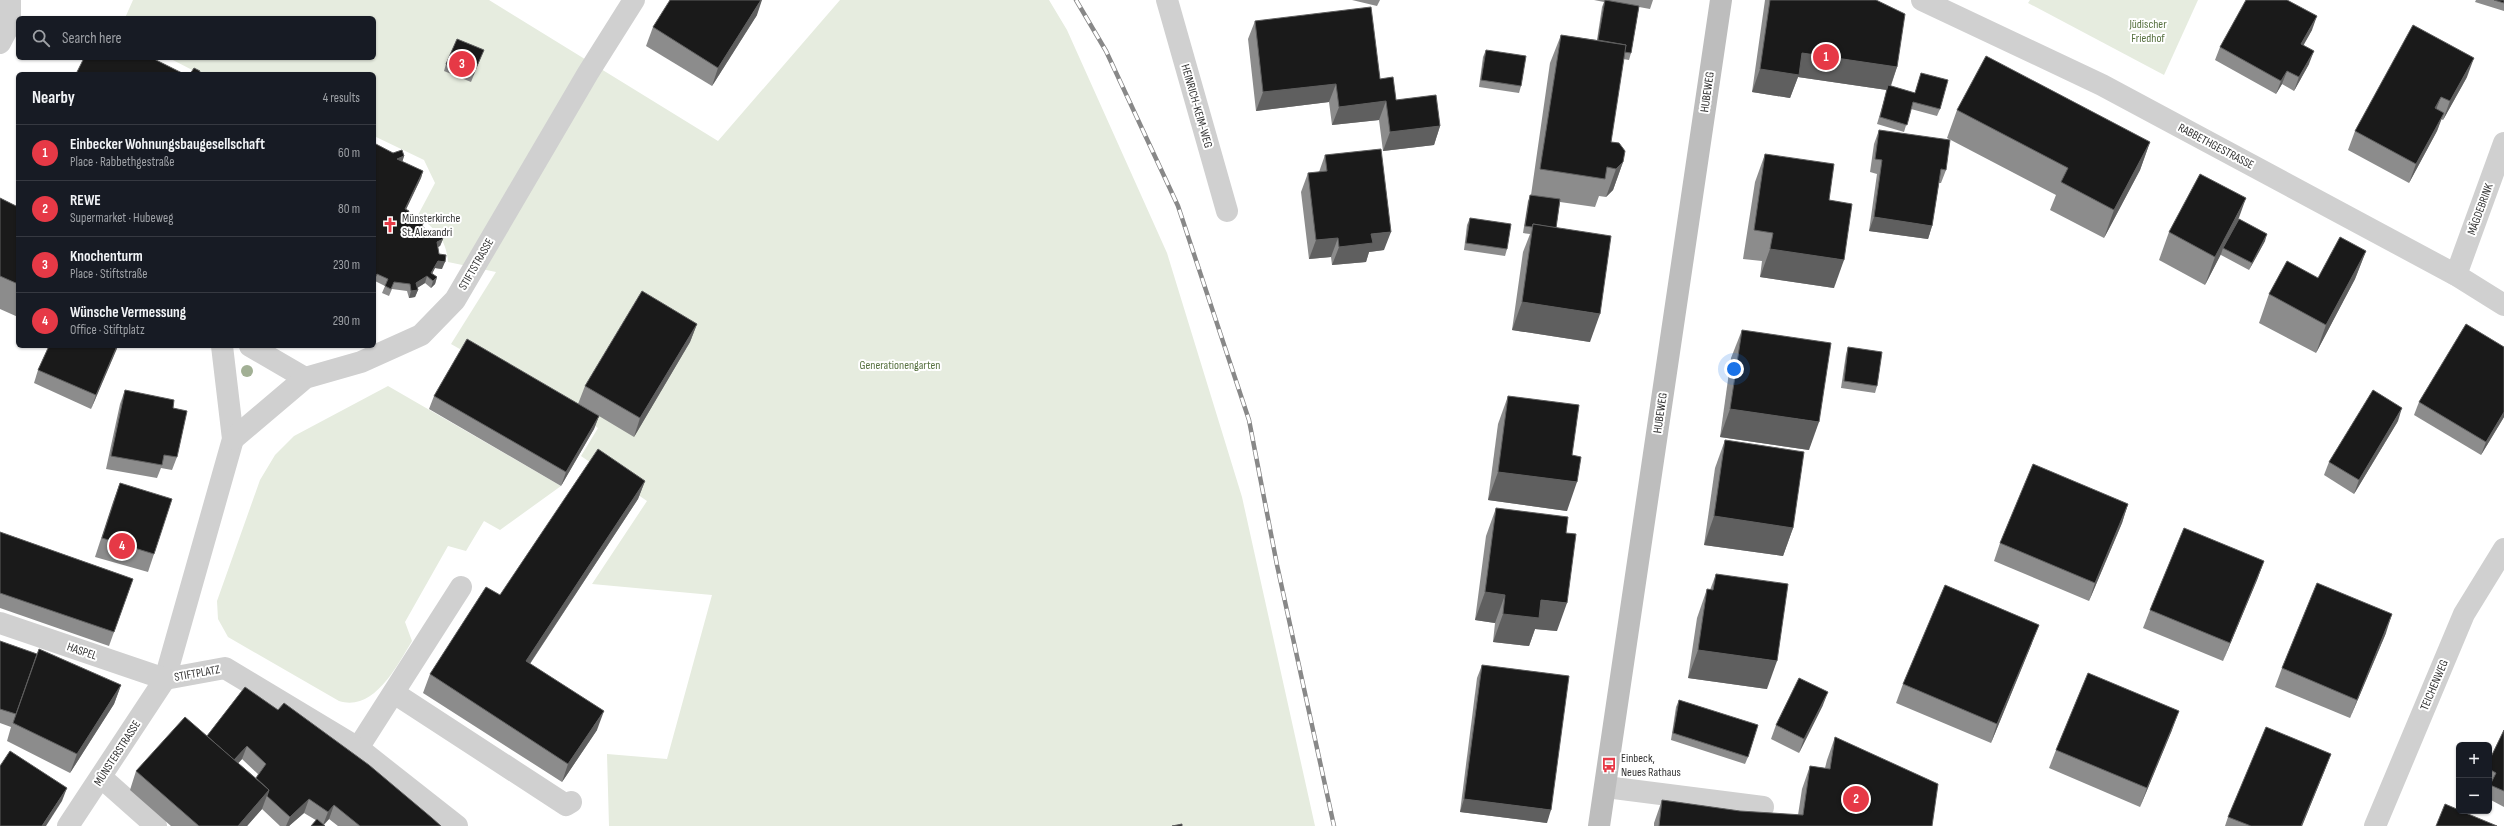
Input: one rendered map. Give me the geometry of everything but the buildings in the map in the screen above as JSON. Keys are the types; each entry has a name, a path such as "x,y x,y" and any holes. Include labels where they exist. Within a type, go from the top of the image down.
{"street":[{"path":"0,44 10,24 10,0"},
{"name":"STIFTSTRASSE","path":"233,439 305,378 361,362 421,335 455,300 588,73 634,0"},
{"name":"HEINRICH-KEIM-WEG","path":"1167,0 1227,211"},
{"name":"HUBEWEG","path":"1599,826 1606,787 1721,0"},
{"name":"RABBETHGESTRASSE","path":"1922,0 2102,85 2456,275 2504,306"},
{"name":"MÄGDEBRINK","path":"2456,275 2504,143"},
{"name":"STIFTPLATZ","path":"222,348 233,439 165,679 225,668 358,748 458,826"},
{"path":"253,348 305,378"},
{"name":"TEICHENWEG","path":"2375,826 2464,614 2504,549"},
{"path":"358,748 461,586"},
{"name":"HASPEL","path":"0,623 165,679"},
{"name":"MÜNSTERSTRASSE","path":"68,826 102,778 165,679"},
{"path":"394,693 566,805 571,802"},
{"path":"102,778 156,826"},
{"path":"1606,787 1763,807"}],"green space":[{"name":"Generationengarten","path":"133,0 489,0 718,141 840,0 1049,0 1067,30 1167,253 1242,497 1315,826 609,826 607,754 667,759 712,595 592,584 647,501 581,456 598,428 451,344 496,272 448,262 445,247 439,236 418,215 435,183 424,160 376,137 376,72 196,72 173,60 376,60 376,16 126,16"},
{"name":"Jüdischer Friedhof","path":"2030,0 2198,0 2164,75 2028,3"},
{"path":"388,386 561,486 500,530 484,521 466,551 448,546 405,622 412,641 392,674 374,693 363,700 352,703 339,701 228,637 218,619 217,601 260,480 275,455 294,436"}],"railway":[{"path":"1076,0 1106,51 1178,206 1249,420 1277,565 1334,826"}],"place":[{"name":"Einbecker Wohnungsbaugesellschaft","path":"1826,57"},
{"name":"Knochenturm","path":"462,64"},
{"name":"Münsterkirche St. Alexandri","path":"390,225"},
{"name":"Wünsche Vermessung","path":"122,546"},
{"name":"Einbeck, Neues Rathaus","path":"1609,765"},
{"name":"REWE","path":"1856,799"}]}
